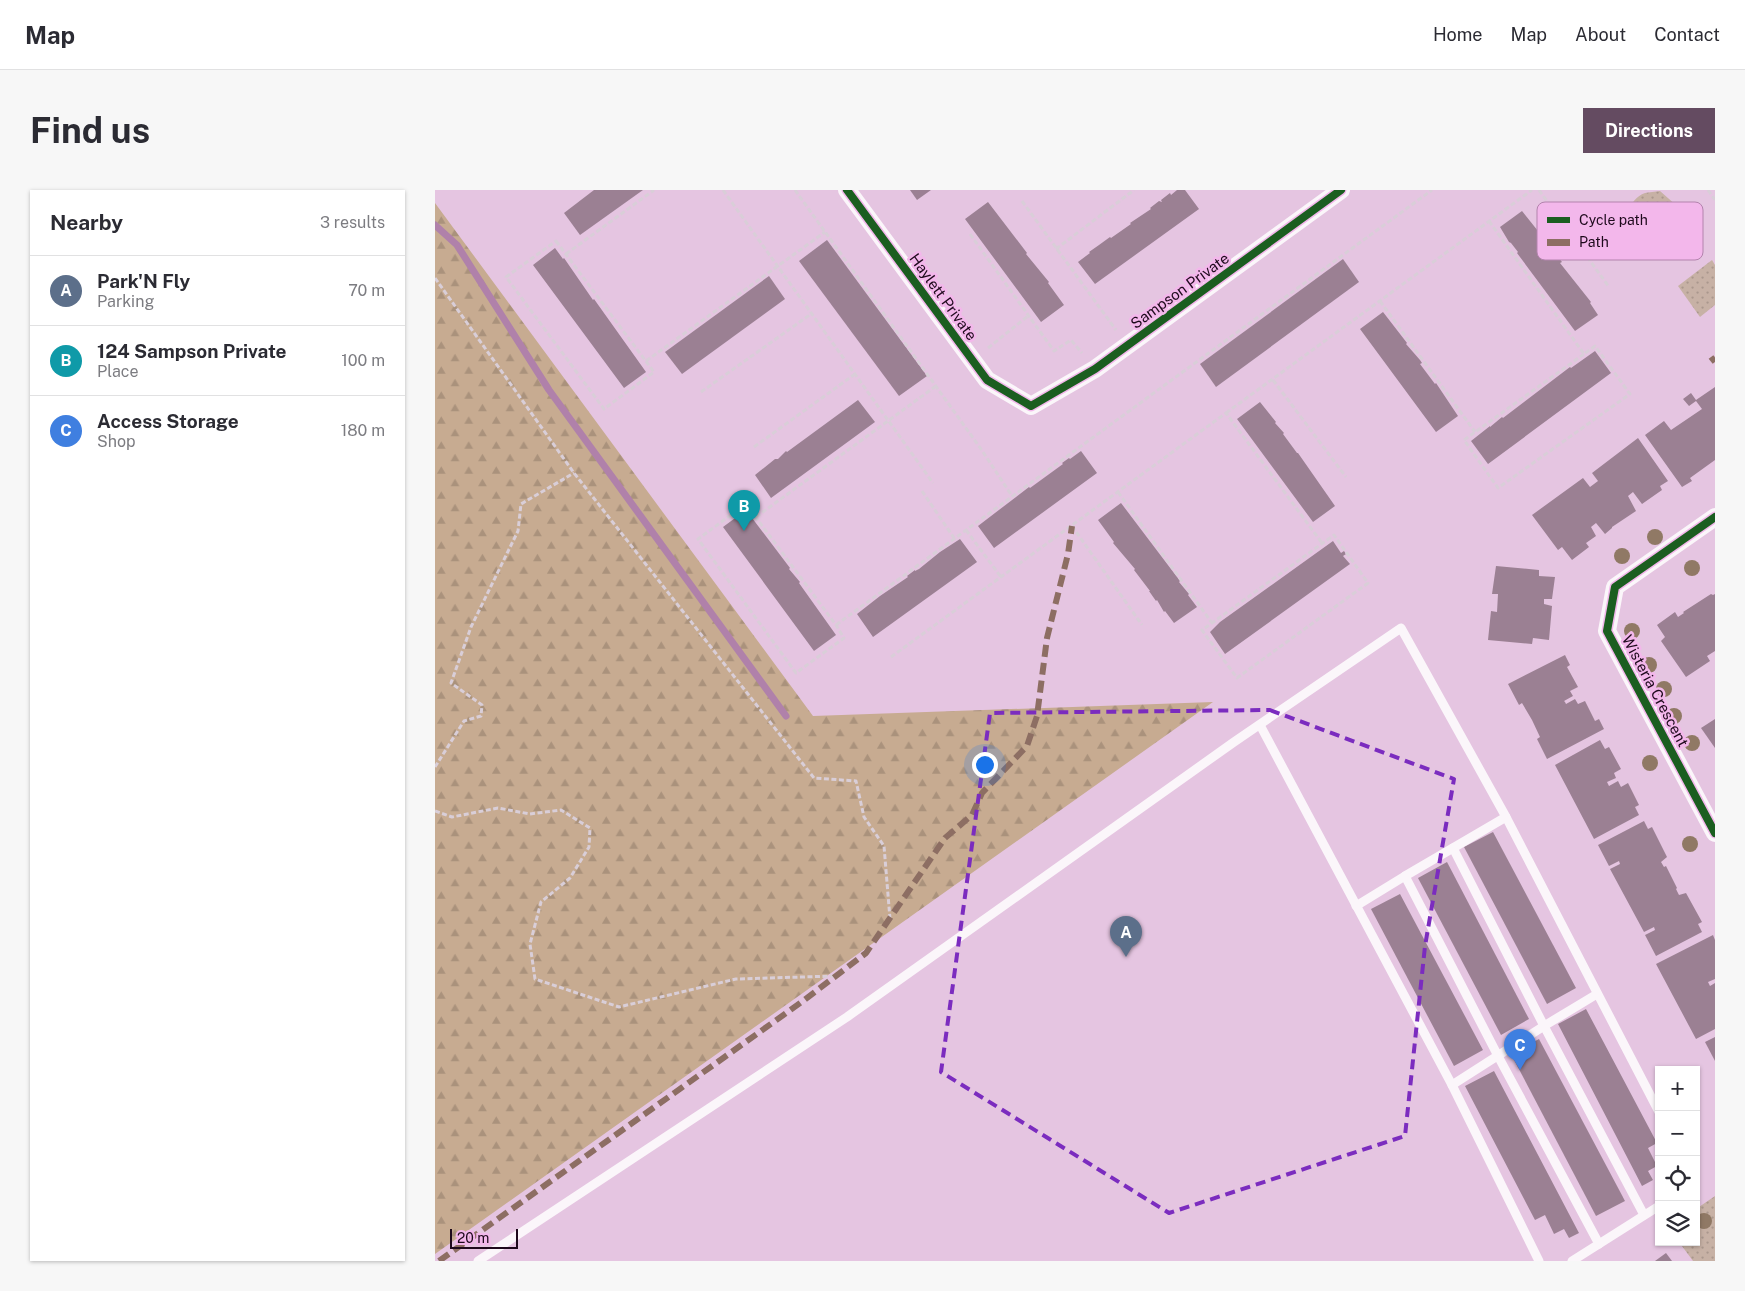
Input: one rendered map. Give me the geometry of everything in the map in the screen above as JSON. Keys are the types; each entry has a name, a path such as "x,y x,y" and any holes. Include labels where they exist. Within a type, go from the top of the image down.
{"street":[{"name":"Haylett Private","path":"847,190 987,380 1031,406"},
{"name":"Sampson Private","path":"1031,406 1095,369 1341,190"},
{"name":"Wisteria Crescent","path":"1715,517 1615,587 1607,631 1715,833"}],"lane":[{"path":"478,1261 847,1017 1260,725 1401,628 1506,817 1658,1111"},
{"path":"1260,725 1452,1085 1539,1261"},
{"path":"1356,906 1506,817"},
{"path":"1453,848 1644,1215"},
{"path":"1405,876 1498,1056 1599,1244"},
{"path":"1452,1085 1597,994"},
{"path":"1572,1261 1655,1208"}],"path":[{"path":"566,254 654,190"},
{"path":"723,190 933,483"},
{"path":"795,190 981,449 1011,496"},
{"path":"1055,248 1134,190"},
{"path":"836,624 1432,190"},
{"path":"891,657 1532,190"},
{"path":"1539,190 1548,202"},
{"path":"1708,190 1715,200"},
{"path":"1022,201 1127,346"},
{"path":"1489,221 1584,354"},
{"path":"646,361 825,232"},
{"path":"970,234 1053,351 1071,340 1095,369"},
{"path":"555,241 646,361 654,372 604,409 506,277 555,241"},
{"path":"1590,260 1609,287"},
{"path":"435,278 574,473 814,778 855,781 864,817 884,846 890,919"},
{"path":"1380,301 1475,432"},
{"path":"701,392 811,314"},
{"path":"972,360 1028,316"},
{"path":"1595,346 1630,394 1499,488 1464,440 1584,354 1595,346"},
{"path":"754,447 855,374"},
{"path":"1273,380 1346,477"},
{"path":"756,517 936,386"},
{"path":"1226,413 1323,543"},
{"path":"435,767 464,720 481,716 482,705 451,682 471,627 518,532 521,504 574,473"},
{"path":"922,491 954,538"},
{"path":"1118,492 1212,623"},
{"path":"746,504 836,624 843,638 796,673 698,538 746,504"},
{"path":"1072,526 1142,626"},
{"path":"966,530 1001,577"},
{"path":"1334,535 1368,583 1237,678 1202,630 1212,623 1334,535"},
{"path":"435,811 452,816 498,808 530,814 561,810 590,828 589,847 570,878 541,902 530,944 535,979 619,1007 736,979 835,976"}],"highlighted area":[{"path":"1270,710 1454,779 1425,946 1405,1136 1169,1213 941,1072 990,713"}],"shaded area":[{"path":"1660,191 1672,202 1634,202 1645,193"},
{"path":"1712,260 1715,265 1715,305 1700,317 1678,286"},
{"path":"1715,1196 1715,1261 1693,1261 1682,1246 1700,1246 1700,1206"}],"green space":[{"path":"435,203 813,716 1213,702 435,1254"}],"building":[{"path":"594,190 643,190 580,235 564,213"},
{"path":"910,190 931,190 917,200"},
{"path":"1177,190 1185,190 1199,209 1095,284 1078,262 1110,237 1131,224 1159,201 1162,202 1161,200 1170,193 1171,195"},
{"path":"988,202 1049,282 1064,305 1041,322 965,219"},
{"path":"1522,211 1537,230 1537,260 1560,260 1562,262 1560,263 1591,302 1598,315 1575,331 1500,227"},
{"path":"827,240 927,376 899,396 799,261"},
{"path":"555,248 646,372 624,388 533,265"},
{"path":"1343,259 1359,282 1216,387 1200,364"},
{"path":"769,276 785,299 682,374 665,352"},
{"path":"1383,312 1420,360 1422,363 1420,364 1436,383 1458,416 1436,432 1360,329"},
{"path":"1595,351 1611,373 1488,464 1471,441 1570,367"},
{"path":"1715,387 1715,460 1690,478 1692,481 1682,487 1645,435 1664,421 1671,430 1702,409 1696,401 1689,406 1683,399 1691,393 1696,400"},
{"path":"858,400 875,422 771,498 755,475"},
{"path":"1260,402 1335,506 1313,522 1237,419"},
{"path":"1638,438 1668,481 1660,486 1662,490 1642,504 1633,492 1628,496 1636,511 1605,534 1596,523 1591,527 1596,536 1586,543 1589,547 1572,560 1562,547 1558,550 1532,515 1583,478 1590,487 1598,481 1592,473"},
{"path":"1081,451 1097,473 994,548 978,526 1029,487"},
{"path":"1121,503 1180,581 1197,607 1174,623 1156,601 1135,569 1113,543 1098,520"},
{"path":"746,510 790,568 836,635 814,651 723,527"},
{"path":"960,539 977,562 873,637 857,614"},
{"path":"1333,541 1341,553 1344,551 1346,554 1343,556 1350,564 1225,654 1210,632 1220,622"},
{"path":"1496,566 1539,570 1539,576 1555,577 1552,599 1544,599 1544,604 1552,606 1549,640 1533,638 1532,644 1488,640 1491,611 1497,612 1498,594 1492,594"},
{"path":"1711,594 1715,594 1715,651 1707,656 1710,661 1686,677 1661,641 1665,637 1657,625 1675,612 1678,617"},
{"path":"1565,655 1570,665 1567,667 1578,687 1570,691 1573,696 1564,701 1566,704 1575,699 1578,704 1585,701 1595,721 1599,719 1604,729 1547,759 1537,739 1540,737 1532,720 1522,703 1519,705 1508,684"},
{"path":"1715,719 1715,748 1701,728"},
{"path":"1600,740 1605,749 1609,747 1621,769 1614,773 1616,778 1607,782 1609,786 1618,781 1621,787 1628,783 1639,805 1635,807 1639,815 1594,839 1555,765"},
{"path":"1644,821 1648,829 1652,827 1667,857 1661,862 1664,867 1666,866 1679,895 1686,893 1702,922 1698,924 1702,932 1656,956 1645,935 1655,930 1654,927 1644,932 1610,869 1620,864 1619,861 1609,866 1598,845"},
{"path":"1493,832 1576,988 1547,1004 1464,847"},
{"path":"1447,862 1529,1019 1501,1035 1418,878"},
{"path":"1400,894 1483,1050 1454,1066 1371,909"},
{"path":"1713,935 1715,940 1715,979 1708,982 1710,986 1715,983 1715,1029 1696,1039 1656,964"},
{"path":"1586,1009 1655,1139 1655,1144 1648,1148 1655,1162 1655,1167 1648,1171 1653,1180 1642,1186 1558,1024"},
{"path":"1715,1037 1715,1061 1705,1042"},
{"path":"1539,1039 1625,1201 1596,1216 1511,1054"},
{"path":"1494,1071 1579,1233 1569,1238 1564,1229 1554,1234 1545,1215 1535,1220 1465,1086"},
{"path":"1666,1253 1672,1261 1655,1261"}],"waterway":[{"path":"435,225 457,245 549,390 786,716"}],"marked path":[{"path":"1711,357 1715,362"},
{"path":"439,1261 803,1001 866,953 945,838 972,815 982,793 1027,746 1037,716 1047,638 1068,554 1072,526"}],"cycle path":[{"path":"847,190 987,380 1031,406 1095,369 1341,190"},
{"path":"1715,517 1615,587 1607,631 1715,833"}],"place":[{"name":"124 Sampson Private","path":"744,531"},
{"name":"Park'N Fly","path":"1126,957"},
{"name":"Access Storage","path":"1520,1070"}]}
